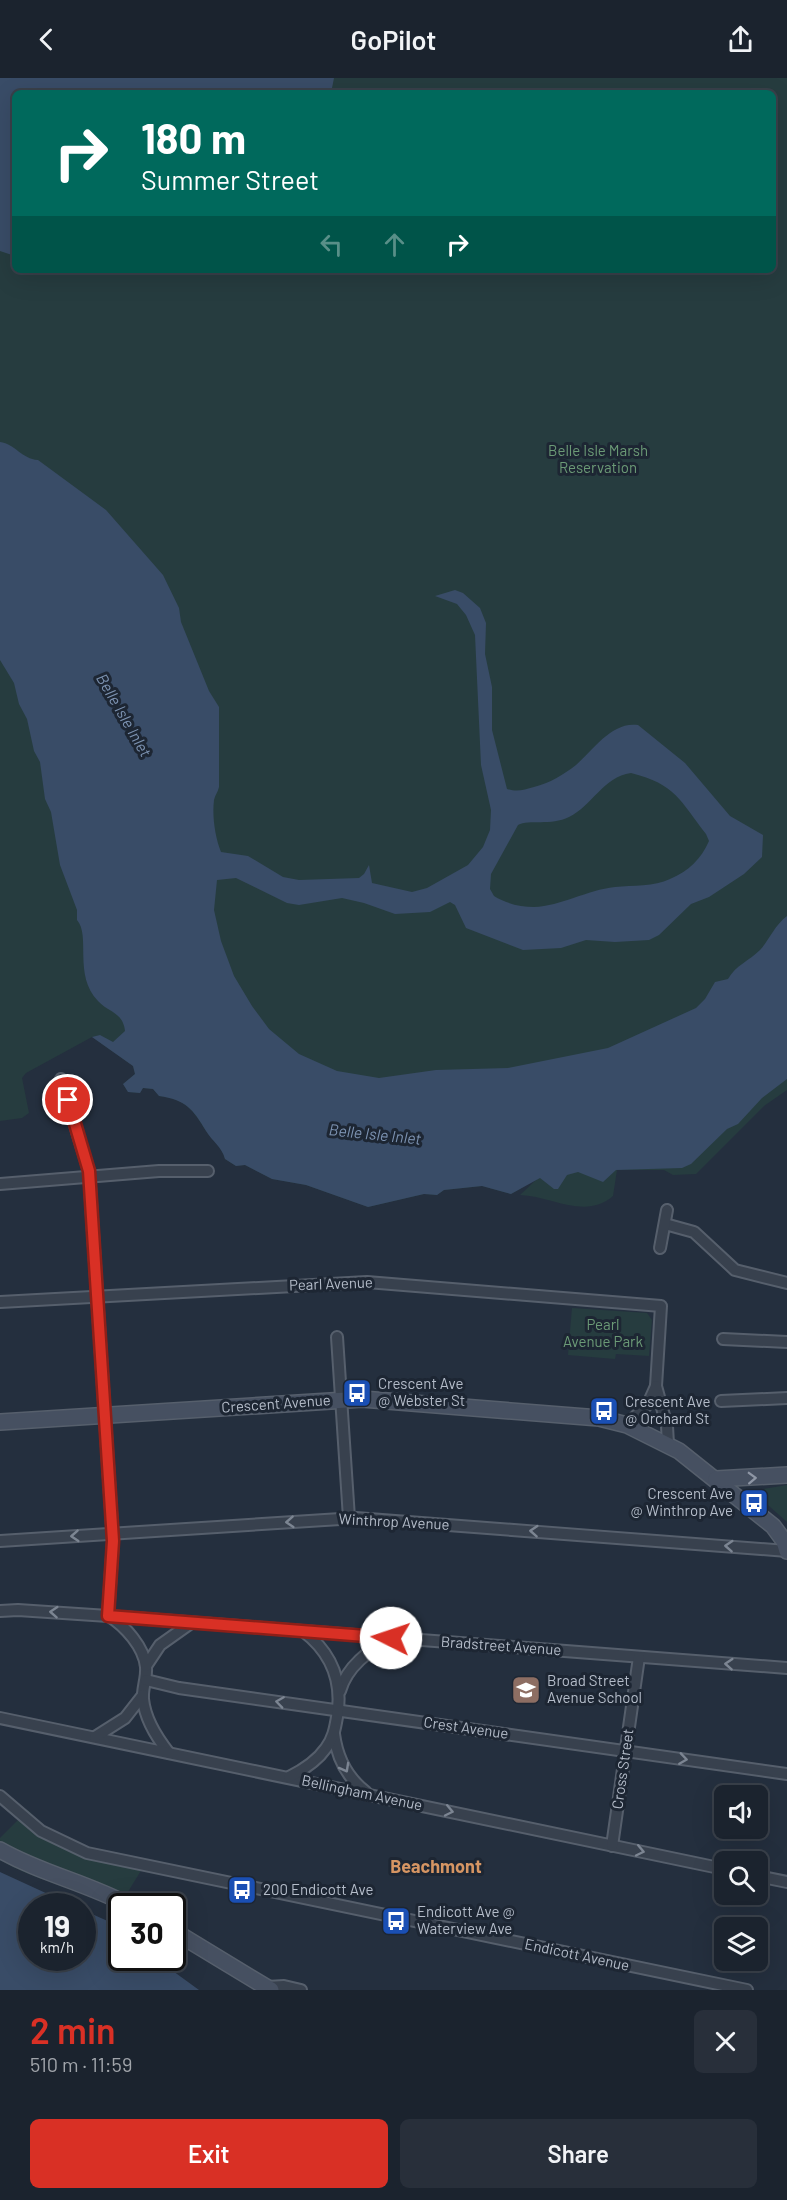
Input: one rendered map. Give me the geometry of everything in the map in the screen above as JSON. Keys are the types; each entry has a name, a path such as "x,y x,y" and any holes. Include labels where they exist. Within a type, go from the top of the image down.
{"street":[{"path":"62,1079 87,1161 89,1176 113,1534 108,1616 127,1631 146,1666 143,1695 125,1718 95,1737"},
{"path":"0,1184 159,1171 208,1171"},
{"path":"660,1248 667,1210"},
{"path":"665,1224 694,1232 735,1270 787,1284"},
{"name":"Pearl Avenue","path":"0,1302 97,1299 323,1283 373,1282 661,1306 656,1386"},
{"path":"338,1336 349,1518"},
{"path":"723,1339 787,1342"},
{"path":"627,1425 648,1404 656,1386"},
{"path":"656,1386 667,1425 668,1444"},
{"path":"721,1401 787,1398"},
{"name":"Crescent Avenue","path":"0,1422 367,1399 608,1420 627,1425 668,1444 716,1479 776,1530 784,1541 787,1551"},
{"path":"716,1479 757,1478 787,1474"},
{"name":"Winthrop Avenue","path":"0,1541 349,1518 787,1551"},
{"name":"Bradstreet Avenue","path":"0,1611 18,1610 191,1622 787,1668"},
{"path":"146,1666 164,1641 191,1622"},
{"path":"303,1631 318,1644 329,1659 340,1691"},
{"path":"290,1778 321,1755 334,1733 340,1691 352,1667 367,1653 391,1638"},
{"name":"Cross Street","path":"612,1845 639,1657"},
{"name":"Crest Avenue","path":"146,1680 179,1688 787,1774"},
{"path":"143,1695 151,1723 169,1753"},
{"name":"Bellingham Avenue","path":"0,1718 714,1867"},
{"path":"334,1733 342,1764 355,1783 369,1794"},
{"name":"Endicott Avenue","path":"0,1796 41,1831 87,1853 747,1990"},
{"path":"0,1850 33,1868 90,1887 108,1896"},
{"path":"768,1878 787,1882"},
{"path":"186,1939 269,1989 284,1986 301,1990"}],"green space":[{"name":"Belle Isle Marsh Reservation","path":"0,78 787,78 787,1090 764,1106 696,1174 673,1175 664,1170 617,1170 613,1196 603,1203 591,1206 568,1205 520,1195 538,1178 511,1194 482,1186 444,1190 437,1195 424,1194 368,1207 306,1185 272,1179 245,1165 236,1166 225,1159 220,1148 197,1117 182,1103 159,1096 153,1089 143,1088 140,1093 128,1092 123,1084 135,1074 133,1066 92,1037 26,1073 22,1078 29,1113 22,1118 0,1121"},
{"name":"Pearl Avenue Park","path":"572,1308 647,1313 652,1320 649,1356 616,1354 615,1359 568,1355"},
{"path":"787,1485 787,1522 752,1491"},
{"path":"28,1810 50,1834 142,1869 127,1893 108,1893 108,1904 96,1899 96,1893 81,1893 14,1868 0,1860 0,1838"}],"water":[{"path":"0,78 334,78 332,90 12,90 12,255 0,251"},
{"name":"Belle Isle Inlet","path":"0,442 27,457 38,460 106,510 163,575 179,608 181,622 209,691 219,707 219,787 214,800 213,813 221,852 248,856 283,877 299,880 359,878 369,865 372,883 412,892 427,888 468,865 483,847 490,830 491,810 481,765 475,635 466,615 457,604 435,596 455,590 463,593 480,608 486,623 485,654 492,687 492,730 507,789 524,790 551,781 576,765 611,732 620,727 638,725 685,763 730,816 763,835 762,857 744,874 709,897 691,904 659,935 649,940 615,942 586,940 561,948 523,950 466,928 455,905 450,902 430,912 395,914 342,898 299,905 287,903 236,878 217,880 214,910 221,941 234,976 252,1006 269,1029 299,1054 337,1071 379,1078 436,1070 508,1068 608,1048 696,1008 705,999 715,982 728,979 735,970 760,950 787,916 787,1079 762,1098 738,1124 727,1129 691,1164 682,1168 616,1170 603,1182 578,1172 567,1175 558,1189 554,1189 540,1178 511,1194 482,1186 444,1190 437,1195 424,1194 368,1207 306,1185 272,1179 245,1165 236,1166 225,1159 188,1107 176,1100 159,1096 153,1089 143,1088 140,1093 128,1092 123,1084 135,1074 133,1066 92,1037 100,1035 113,1042 125,1031 124,1025 118,1016 98,1001 90,991 86,980 83,936 77,920 77,910 60,865 51,812 45,799 40,762 34,751 27,719 19,704 14,683 0,660","holes":["631,773 646,777 668,788 676,795 706,834 709,841 698,859 689,868 664,882 594,891 544,906 518,905 494,896 490,889 491,874 518,825 528,822 562,820 577,812 613,780"]},
{"path":"0,1872 46,1893 18,1893 18,1971 96,1971 96,1916 108,1921 108,1971 173,1971 199,1990 0,1990"}],"place":[{"name":"Crescent Ave @ Webster St","path":"357,1393"},
{"name":"Crescent Ave @ Orchard St","path":"604,1411"},
{"name":"Crescent Ave @ Winthrop Ave","path":"754,1503"},
{"name":"Broad Street Avenue School","path":"526,1690"},
{"name":"200 Endicott Ave","path":"242,1890"},
{"name":"Endicott Ave @ Waterview Ave","path":"396,1921"}],"district":[{"name":"Beachmont","path":"436,1867"}],"route":[{"path":"68,1100 89,1171 113,1541 108,1616 391,1638"}]}
